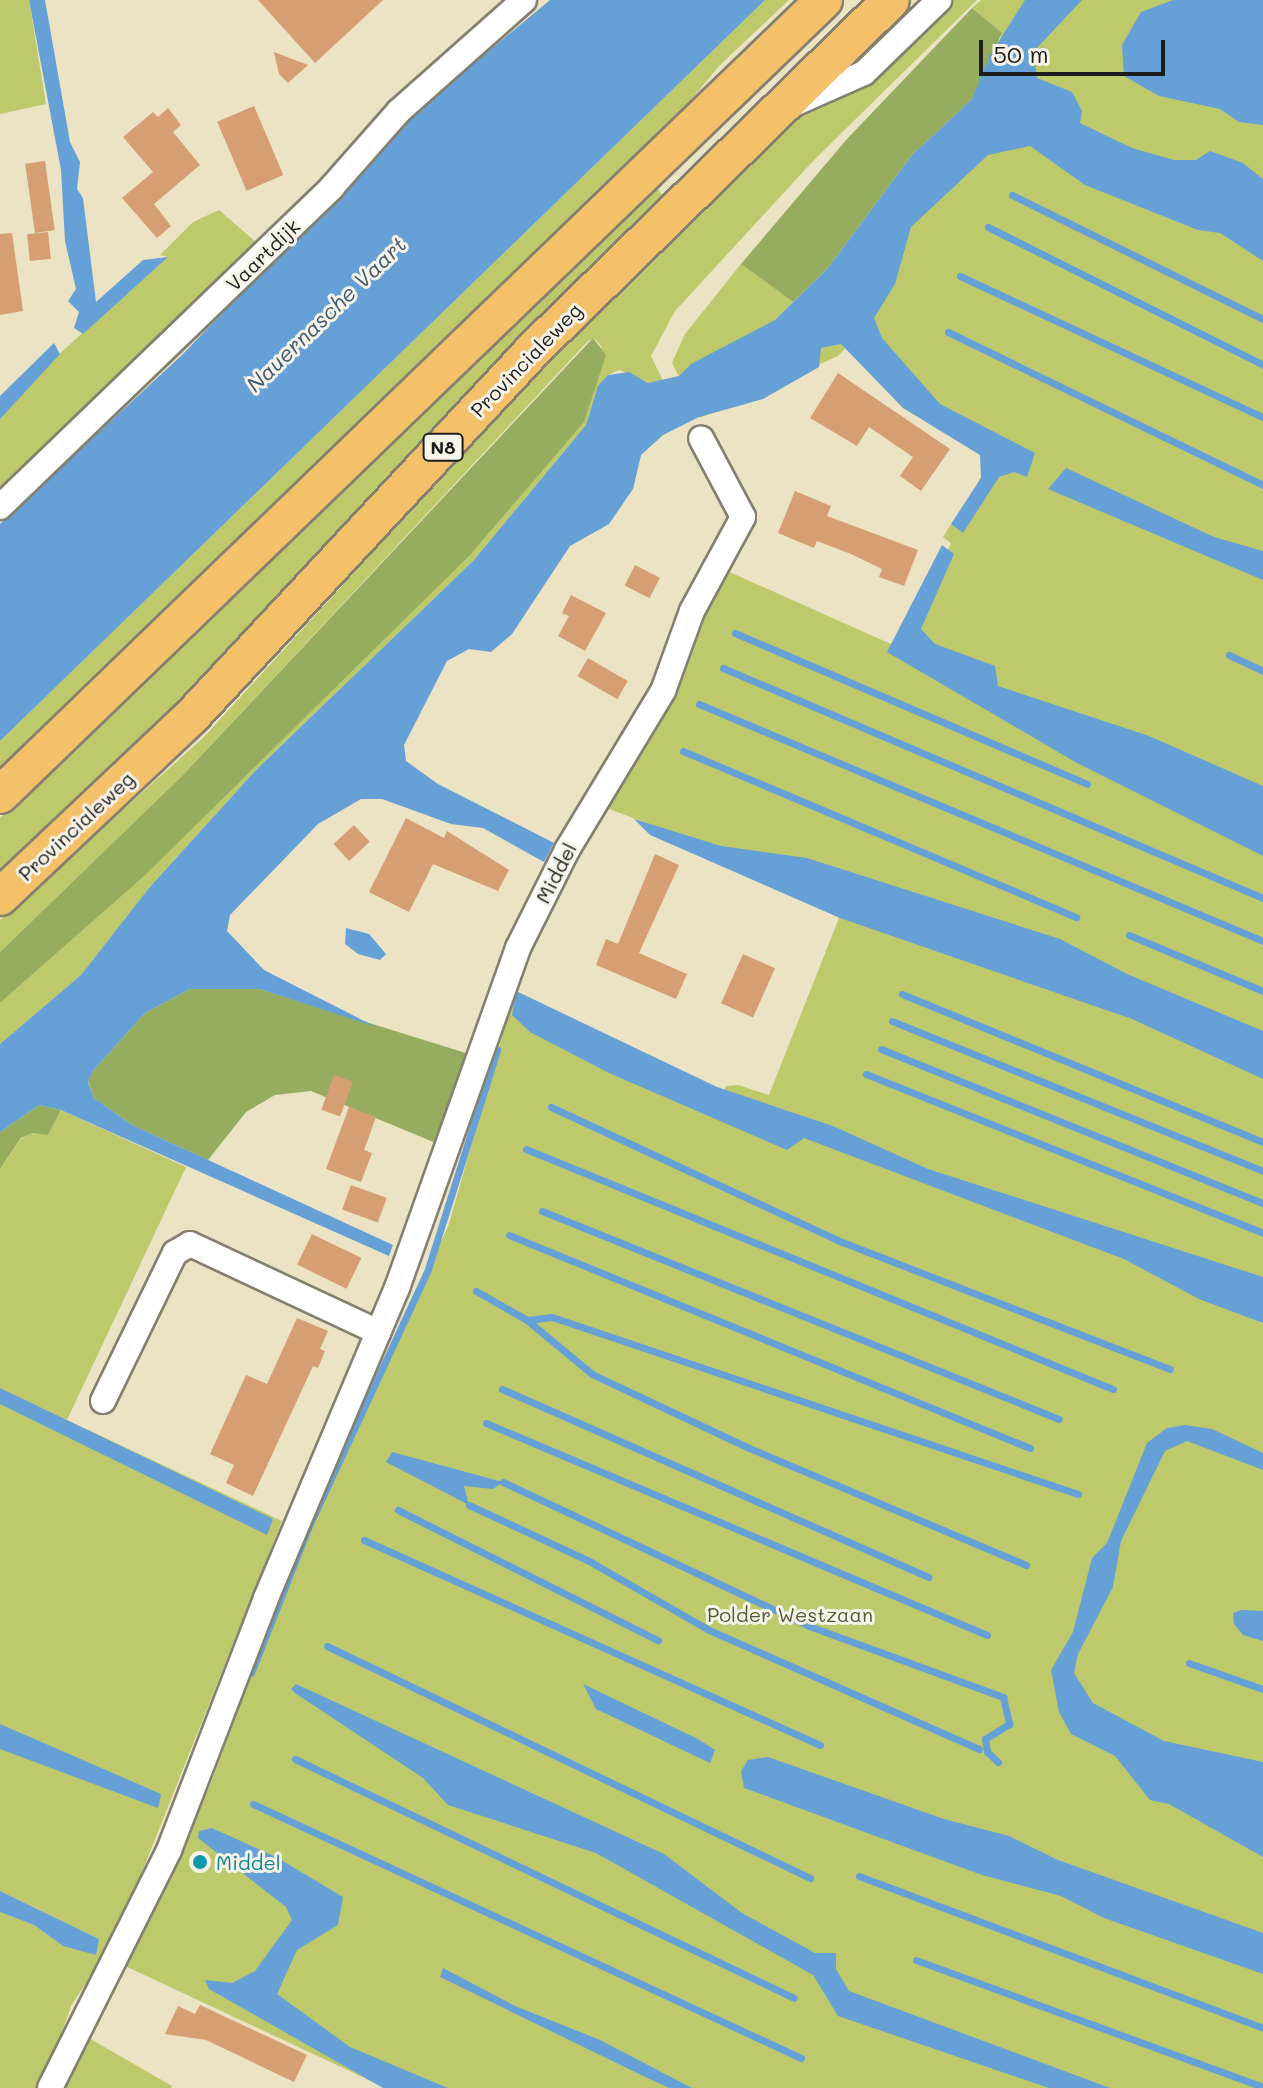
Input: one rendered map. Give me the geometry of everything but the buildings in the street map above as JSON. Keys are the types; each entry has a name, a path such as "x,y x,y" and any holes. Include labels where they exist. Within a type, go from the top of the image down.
{"highway":[{"path":"0,795 824,0"},
{"name":"Provincialeweg","path":"0,897 191,717 531,352 891,0"}],"street":[{"name":"Vaartdijk","path":"0,507 332,187 399,111 524,0"},
{"path":"775,112 864,73 939,0"},
{"name":"Middel","path":"50,2088 169,1850 266,1598 378,1332 518,948 567,850 663,691 692,611 743,517 701,438"},
{"path":"103,1401 175,1253 190,1244 378,1332"}],"green space":[{"path":"0,0 29,0 46,104 0,114"},
{"path":"765,0 789,0 719,66 667,129 0,773 0,741"},
{"path":"948,0 977,0 813,161 675,311 651,356 664,383 648,383 619,370 608,375 586,425 474,560 255,771 149,888 81,975 0,1044 0,1003 142,878 602,347 594,338 182,776 0,952 0,920 203,738 574,332 682,223 794,121 870,75"},
{"name":"Polder Westzaan","path":"981,0 1263,0 1263,2088 386,2088 123,1965 211,1783 245,1691 242,1677 286,1563 299,1552 449,1224 512,1001 721,1100 726,1086 738,1085 769,1095 839,918 730,855 604,807 725,570 902,649 951,543 943,537 951,524 957,528 992,453 853,340 838,356 700,418 672,363 685,334 741,264 793,302 779,316 798,303 979,93 1002,34 972,8"},
{"path":"972,8 1002,33 972,99 912,155 828,268 793,302 741,264 847,139"},
{"path":"655,186 664,197 390,473 157,727 0,877 0,818"},
{"path":"219,210 258,244 0,495 0,419 40,371 168,257 160,255 193,222"},
{"path":"593,338 606,355 584,422 470,555 142,878 0,1003 0,952 182,776"},
{"path":"190,989 260,989 469,1054 438,1144 311,1091 275,1095 246,1112 208,1160 132,1125 94,1098 88,1081 93,1071 145,1013"},
{"path":"39,1105 61,1110 48,1135 32,1133 21,1138 0,1169 0,1132"},
{"path":"61,1110 186,1167 67,1420 282,1521 114,1942 72,2004 41,2088 0,2088 0,1912 34,1925 63,1946 99,1939 0,1891 0,1169 21,1139 31,1133 48,1135"},
{"path":"87,2037 172,2086 171,2088 63,2088"}],"water":[{"path":"29,0 45,0 70,142 80,162 77,189 83,198 96,302 143,260 168,257 83,334 74,328 79,312 68,301 76,289 65,241 61,170"},
{"name":"Nauernasche Vaart","path":"550,0 765,0 0,741 0,524 183,354 406,120"},
{"path":"1025,0 1082,0 1034,51 1037,78 1072,92 1082,111 1080,123 1132,148 1174,160 1196,160 1210,151 1243,163 1263,179 1263,261 1220,233 1198,230 1085,185 1030,146 988,155 911,227 895,284 874,318 882,338 940,404 1035,453 1027,477 1014,472 999,477 963,533 951,524 981,478 980,455 903,408 841,344 821,348 819,367 763,399 699,417 663,435 641,455 633,489 609,524 570,546 512,634 491,652 469,649 447,661 404,745 406,761 438,784 554,843 544,862 483,828 451,824 382,799 361,799 318,824 230,915 227,931 264,970 376,1027 260,989 190,989 145,1013 93,1071 88,1082 94,1098 132,1125 393,1245 389,1256 61,1110 39,1105 0,1132 0,1044 81,975 149,888 255,771 474,560 586,425 598,386 608,375 629,372 648,383 679,376 691,364 775,320 828,268 912,155 972,99 990,55"},
{"path":"1173,0 1263,0 1263,125 1239,122 1220,109 1159,96 1124,76 1122,45 1141,12"},
{"path":"54,343 60,354 0,419 0,396"},
{"path":"1066,468 1214,537 1263,551 1263,580 1048,489"},
{"path":"942,545 954,554 921,629 935,644 995,666 998,686 1149,736 1263,786 1263,856 1077,763 887,652"},
{"path":"634,819 721,846 807,858 1060,939 1127,974 1263,1031 1263,1079 1132,1019 840,918 650,835"},
{"path":"346,928 369,934 386,954 380,960 358,954 345,944"},
{"path":"516,991 717,1087 833,1126 928,1169 1263,1277 1263,1323 1199,1299 1124,1259 804,1138 787,1150 609,1073 530,1032 512,1015"},
{"path":"0,1388 273,1519 267,1535 0,1404"},
{"path":"1185,1425 1212,1429 1263,1453 1263,1470 1187,1441 1165,1451 1121,1541 1113,1587 1078,1654 1074,1673 1093,1703 1164,1741 1263,1762 1263,1857 1169,1804 1150,1800 1115,1756 1071,1734 1059,1712 1051,1670 1073,1632 1092,1558 1107,1543 1147,1443 1167,1428"},
{"path":"392,1452 503,1482 493,1489 464,1486 469,1505 386,1462"},
{"path":"1241,1610 1263,1611 1263,1641 1243,1635 1234,1624 1233,1613"},
{"path":"296,1684 664,1854 742,1913 815,1953 836,1953 836,1969 849,1991 1110,2088 1049,2088 838,2016 813,1975 596,1853 448,1805 423,1778 295,1693 291,1689"},
{"path":"583,1684 698,1739 715,1750 710,1763 596,1709"},
{"path":"0,1724 161,1794 158,1808 0,1749"},
{"path":"768,1757 944,1819 1009,1836 1058,1860 1263,1933 1263,1974 1104,1918 1061,1896 982,1875 744,1788 741,1771 748,1760"},
{"path":"212,1828 276,1857 343,1897 338,1925 297,1950 277,1994 350,2047 448,2088 383,2088 209,1989 205,1980 232,1983 255,1971 292,1920 286,1907 198,1838 199,1831"},
{"path":"0,1891 99,1939 96,1955 63,1946 34,1925 0,1912"},
{"path":"443,1968 515,2006 600,2040 692,2088 669,2088 639,2074 440,1977"}],"waterway":[{"path":"1012,195 1263,319"},
{"path":"988,227 1263,365"},
{"path":"960,276 1263,417"},
{"path":"948,332 1263,485"},
{"path":"735,633 1087,784"},
{"path":"1229,655 1263,671"},
{"path":"723,668 1263,898"},
{"path":"699,704 1263,941"},
{"path":"683,751 1076,917"},
{"path":"1129,935 1263,991"},
{"path":"902,994 1263,1142"},
{"path":"892,1021 1263,1171"},
{"path":"881,1049 1263,1203"},
{"path":"251,1673 308,1528 428,1269 497,1050"},
{"path":"866,1074 1263,1233"},
{"path":"551,1107 837,1240 1170,1369"},
{"path":"526,1149 1113,1389"},
{"path":"542,1211 1059,1419"},
{"path":"509,1235 1030,1448"},
{"path":"476,1291 527,1320"},
{"path":"1026,1565 749,1448 592,1374 527,1320 552,1317 1078,1494"},
{"path":"502,1389 928,1577"},
{"path":"486,1423 987,1635"},
{"path":"503,1482 809,1626 1003,1697 1009,1724 985,1739 987,1752 998,1762"},
{"path":"469,1505 589,1561 709,1630 979,1749"},
{"path":"398,1510 658,1640"},
{"path":"364,1540 820,1745"},
{"path":"327,1646 810,1878"},
{"path":"1189,1663 1263,1689"},
{"path":"295,1759 794,1998"},
{"path":"253,1804 801,2058"},
{"path":"859,1876 1263,2028"},
{"path":"916,1960 1263,2087"}],"place":[{"name":"Middel","path":"200,1862"}]}
